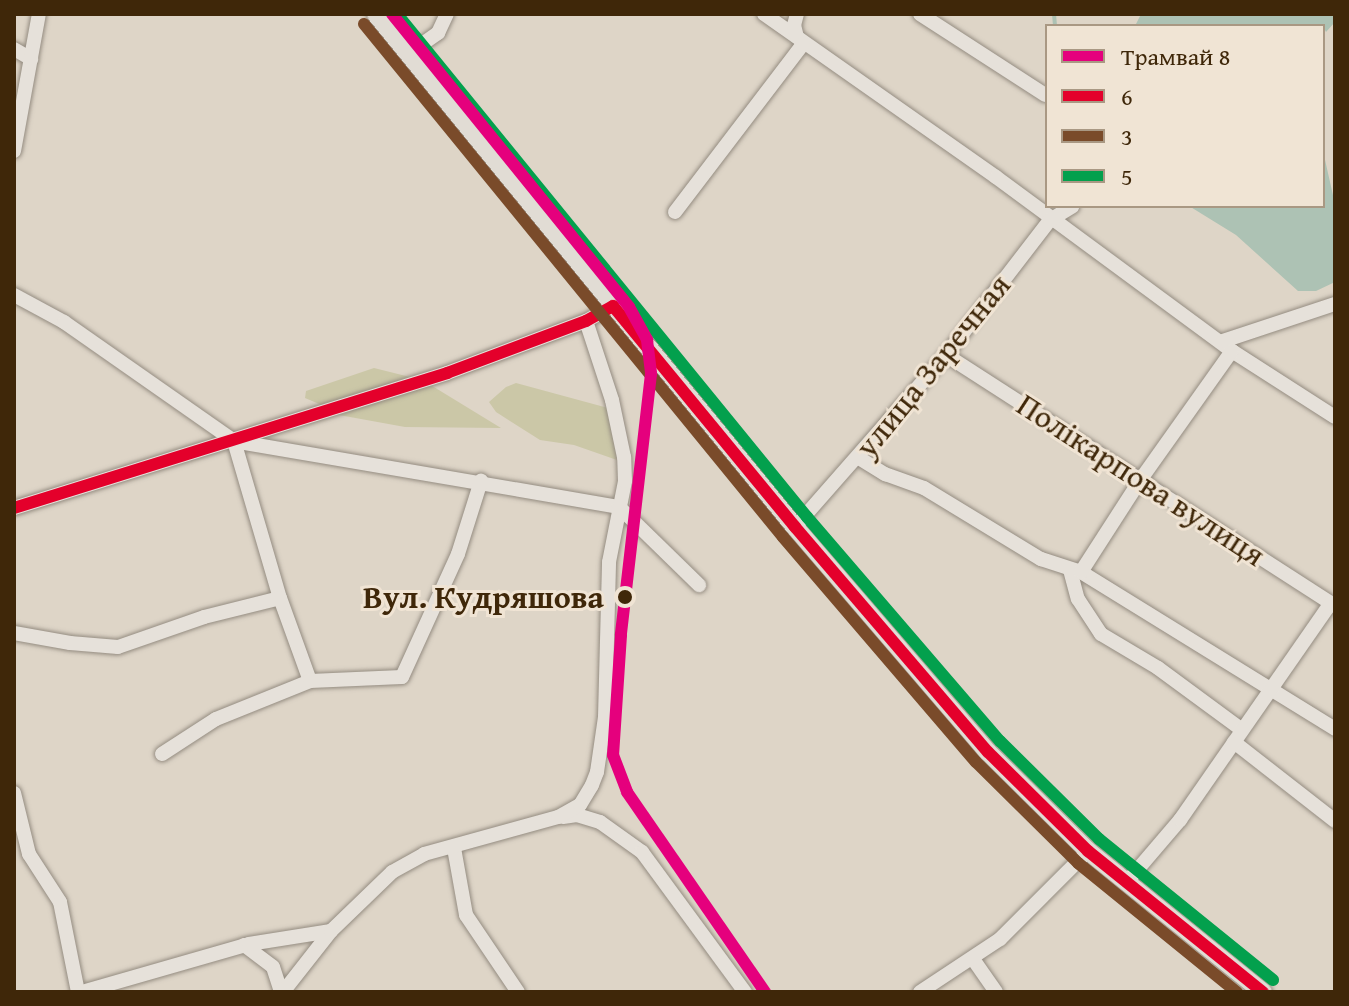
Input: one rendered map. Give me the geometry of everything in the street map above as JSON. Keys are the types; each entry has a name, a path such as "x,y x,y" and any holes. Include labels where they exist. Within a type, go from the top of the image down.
{"main road":[{"path":"376,14 795,527 988,752 1088,851 1263,992"}],"street":[{"path":"14,150 39,14"},
{"path":"408,54 438,33 447,14"},
{"path":"764,14 996,177 1050,220 1228,346 1335,417"},
{"path":"797,14 794,25 800,40"},
{"path":"920,14 1045,95"},
{"path":"675,212 800,40"},
{"path":"14,49 31,59"},
{"name":"улица Заречная","path":"795,527 859,458 946,355 1050,220 1070,208"},
{"path":"14,295 64,322 234,441 619,507 699,585"},
{"path":"1335,304 1228,346 1141,479 1075,571 1078,599 1101,634 1158,668 1335,821"},
{"path":"14,508 447,373 586,321 613,306"},
{"path":"558,817 580,805 597,772 606,697 609,562 625,481 624,457 612,400 586,321"},
{"name":"Полікарпова вулиця","path":"946,355 1333,604"},
{"path":"234,441 280,598 310,681"},
{"path":"859,458 885,474 924,488 1041,559 1075,571 1335,729"},
{"path":"162,754 216,719 310,681 402,677 458,554 481,481"},
{"path":"14,633 70,643 118,647 204,617 280,598"},
{"path":"1127,882 1180,820 1333,604"},
{"path":"14,793 29,854 60,902 80,992 244,945 331,931"},
{"path":"244,945 273,967 289,989 331,931 392,872 424,854 558,817 577,815 600,822 642,852 745,992"},
{"path":"454,848 466,915 518,992"},
{"path":"920,992 1000,939 1088,851"},
{"path":"14,858 29,854"},
{"path":"973,959 996,992"}],"shaded area":[{"path":"1141,14 1335,14 1335,22 1326,32 1325,24 1136,24"},
{"path":"1325,160 1335,204 1335,282 1316,291 1298,291 1236,235 1192,208 1325,208"},
{"path":"374,368 410,377 324,406 305,398 306,391"},
{"path":"516,383 608,408 617,460 574,445 540,440 496,412 489,402 506,387"},
{"path":"429,384 501,428 405,427 339,415"}],"waterway":[{"path":"1054,14 1055,24"}],"tram line":[{"name":"8","path":"392,14 629,307 647,340 651,374 621,635 613,755 627,792 765,992"}],"transit line":[{"name":"5","path":"397,14 807,517 1000,741 1099,839 1273,980"},
{"name":"3","path":"364,24 783,537 976,762 1078,863 1237,992"},
{"name":"6","path":"613,306 795,527 988,752 1088,851 1263,992"},
{"name":"6","path":"14,508 447,373 586,321 613,306"}],"place":[{"name":"Вул. Кудряшова","path":"625,597"}]}
